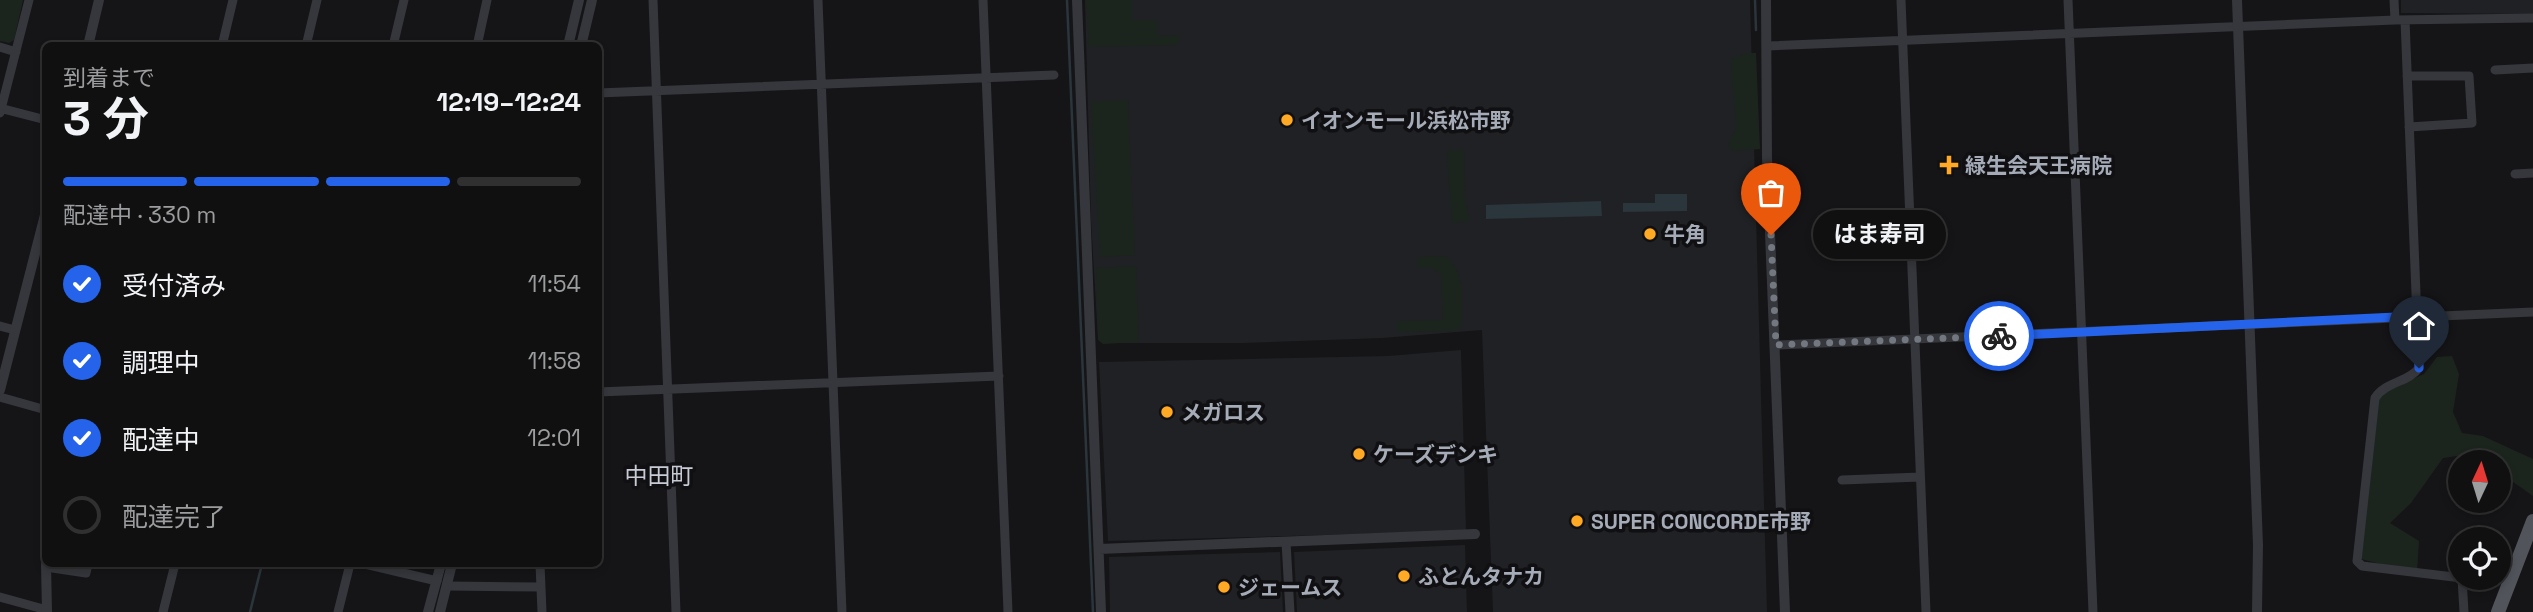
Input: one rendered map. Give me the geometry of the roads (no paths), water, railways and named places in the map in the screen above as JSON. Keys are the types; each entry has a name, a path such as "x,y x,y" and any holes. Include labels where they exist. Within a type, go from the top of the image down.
{"main road":[{"path":"2498,612 2533,521"}],"street":[{"path":"29,0 0,110 42,119"},
{"path":"89,42 99,0"},
{"path":"223,42 233,0"},
{"path":"307,42 317,0"},
{"path":"394,42 404,0"},
{"path":"478,42 487,0"},
{"path":"569,42 579,0"},
{"path":"582,42 592,0"},
{"path":"653,0 676,612"},
{"path":"818,0 842,612"},
{"path":"984,0 1008,612"},
{"path":"1077,0 1101,612"},
{"path":"1766,0 1767,157 1785,612"},
{"path":"1901,0 1926,612"},
{"path":"2068,0 2093,612"},
{"path":"2237,0 2258,545 2257,612"},
{"path":"2394,0 2400,20 2407,76 2418,371 2386,387 2375,398 2357,561 2362,566 2462,578 2464,612"},
{"path":"1767,46 2400,20 2533,18"},
{"path":"0,47 16,52"},
{"path":"2495,70 2533,68"},
{"path":"602,93 1054,75"},
{"path":"2407,76 2469,76 2472,123 2409,127"},
{"path":"2515,174 2533,173"},
{"path":"0,390 42,227"},
{"path":"1776,345 2533,312"},
{"path":"0,326 15,330"},
{"path":"602,392 999,376"},
{"path":"0,397 42,409"},
{"path":"1842,480 1920,477"},
{"path":"1099,549 1475,534"},
{"path":"1286,542 1290,612"},
{"path":"0,597 17,607 47,611 46,567"},
{"path":"56,567 86,573 87,567"},
{"path":"163,612 174,567"},
{"path":"338,612 349,567"},
{"path":"377,567 442,584 541,587"},
{"path":"440,612 441,567"},
{"path":"428,612 450,567"},
{"path":"540,567 542,612"}],"waterway":[{"path":"1067,0 1093,612"},
{"path":"1755,0 1756,30"},
{"path":"250,612 261,567"}],"place":[{"name":"イオンモール浜松市野","path":"1287,120"},
{"name":"緑生会天王病院","path":"1949,165"},
{"name":"牛角","path":"1650,234"},
{"name":"はま寿司","path":"1771,235"},
{"name":"メガロス","path":"1167,412"},
{"name":"ケーズデンキ","path":"1359,454"},
{"name":"SUPER CONCORDE市野","path":"1577,521"},
{"name":"ふとんタナカ","path":"1404,576"},
{"name":"ジェームス","path":"1224,587"}],"district":[{"name":"中田町","path":"659,476"}]}
